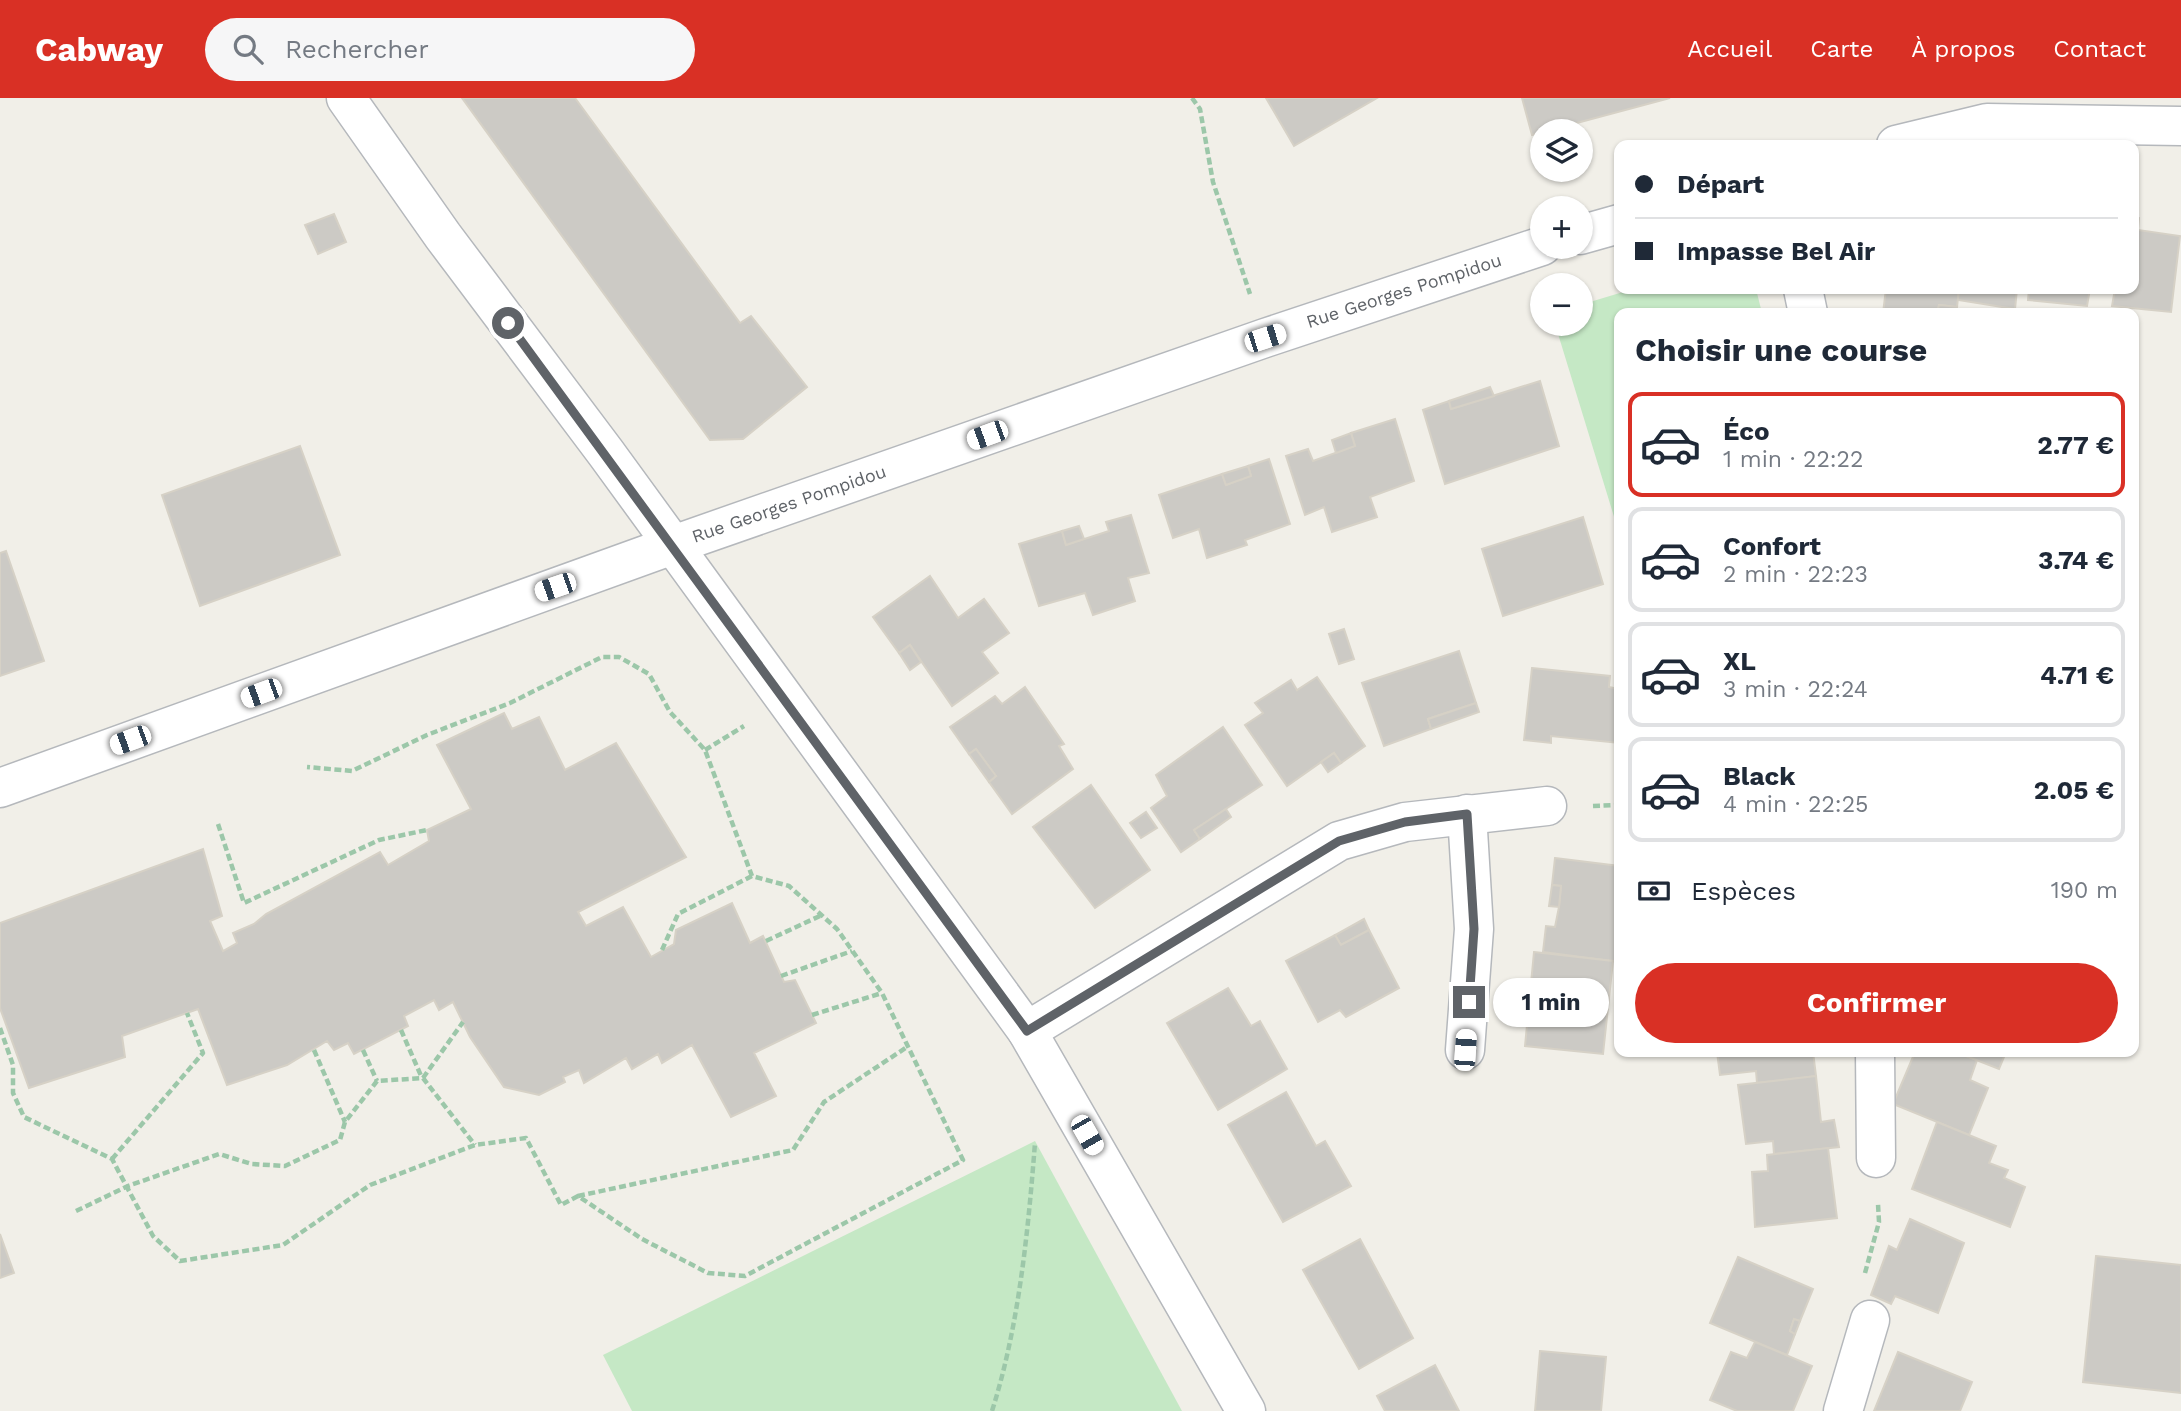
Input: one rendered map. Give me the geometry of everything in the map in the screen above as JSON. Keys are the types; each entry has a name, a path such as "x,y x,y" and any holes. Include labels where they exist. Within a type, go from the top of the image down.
{"street":[{"path":"346,98 443,236 673,545 1027,1031 1246,1411"},
{"path":"1905,140 1954,113 1987,123 2181,126"},
{"path":"1593,231 1614,225"},
{"name":"Rue Georges Pompidou","path":"0,788 673,545 1265,338 1530,250"},
{"path":"1027,1031 1339,841 1405,822 1546,806"},
{"path":"1465,1050 1474,929 1467,814"},
{"path":"1875,1057 1876,1158"},
{"path":"1843,1411 1870,1320"}],"path":[{"path":"1192,98 1200,109 1213,182 1265,338"},
{"path":"307,767 352,772 427,735 510,703 602,657 619,657 649,674 670,712 705,750 752,876"},
{"path":"705,750 744,726"},
{"path":"218,824 244,903 379,840 427,830"},
{"path":"578,1196 642,1239 708,1273 745,1276 963,1160 882,993 837,929 789,886 752,876 678,914 662,950"},
{"path":"766,941 822,915"},
{"path":"781,976 852,951"},
{"path":"813,1015 882,993"},
{"path":"112,1159 202,1053 187,1013"},
{"path":"76,1211 128,1186 219,1154 252,1164 285,1166 340,1140 345,1122 377,1081 422,1078 463,1022"},
{"path":"0,1028 13,1065 13,1094 24,1117 112,1159 153,1236 180,1261 283,1245 370,1185 475,1145 526,1138 561,1205 578,1196 793,1150 824,1102 907,1047"},
{"path":"401,1030 422,1078 475,1145"},
{"path":"363,1049 377,1081"},
{"path":"314,1051 345,1122"},
{"path":"992,1411 1002,1379 1028,1224 1035,1140"},
{"path":"1870,1320 1859,1299 1879,1222 1876,1158"}],"green space":[{"path":"1616,294 1757,294 1761,308 1614,308 1614,517 1559,336 1593,336 1593,301"},
{"path":"1035,1141 1182,1411 632,1411 603,1355"}],"building":[{"path":"462,98 575,98 740,323 751,316 807,387 743,439 710,440"},
{"path":"1266,98 1377,98 1294,146"},
{"path":"1522,98 1670,98 1592,119 1530,119 1530,128"},
{"path":"334,214 346,242 318,254 305,225"},
{"path":"2139,230 2180,236 2171,312 2112,306 2114,294 2139,294"},
{"path":"1885,294 1958,294 1957,307 1939,305 1938,308 1884,308"},
{"path":"1959,294 2016,294 2015,308 1958,300"},
{"path":"2029,294 2089,294 2087,306 2028,300"},
{"path":"1939,305 1957,307 1957,308 1938,308"},
{"path":"1540,381 1559,446 1445,484 1423,410 1449,401 1451,409"},
{"path":"1490,387 1494,396 1451,409 1449,401"},
{"path":"1395,419 1414,481 1370,497 1377,517 1332,532 1324,507 1305,515 1286,456 1308,449 1313,461 1355,446 1351,433"},
{"path":"1351,433 1355,446 1336,453 1332,440"},
{"path":"300,446 340,555 200,606 162,495"},
{"path":"1269,459 1290,524 1245,540 1247,545 1207,558 1199,529 1173,538 1159,495 1222,474 1226,485 1251,476 1248,466"},
{"path":"1248,466 1251,476 1226,485 1222,474"},
{"path":"1131,515 1149,573 1128,578 1135,601 1093,615 1085,593 1039,606 1019,544 1062,531 1066,545 1109,531 1106,522"},
{"path":"1583,517 1603,584 1503,616 1482,549"},
{"path":"1079,526 1084,539 1066,545 1062,531"},
{"path":"6,551 44,661 0,676 0,553"},
{"path":"930,576 958,618 984,599 1009,633 982,652 998,673 952,706 910,645 899,653 873,617"},
{"path":"1344,629 1354,659 1339,664 1329,634"},
{"path":"910,645 921,662 910,670 899,653"},
{"path":"1459,651 1476,703 1428,719 1431,729 1384,746 1362,683"},
{"path":"1532,668 1610,676 1609,687 1614,688 1614,742 1551,736 1551,743 1524,740"},
{"path":"1317,677 1365,746 1341,763 1334,753 1287,786 1245,725 1263,713 1255,703 1291,680 1297,690"},
{"path":"1025,687 1064,744 1059,746 1073,769 1012,814 989,782 996,776 976,749 969,754 950,727 995,696 1002,704"},
{"path":"1476,703 1479,712 1431,729 1428,719"},
{"path":"504,713 512,729 539,717 565,770 616,743 686,857 578,912 586,926 623,907 651,957 674,944 676,930 732,903 750,943 763,936 784,982 795,980 816,1023 754,1053 776,1096 731,1117 692,1045 662,1063 658,1054 632,1069 626,1058 584,1083 579,1070 563,1077 565,1082 539,1095 504,1087 470,1037 453,1002 439,1010 434,1000 404,1016 408,1026 354,1054 348,1043 334,1050 327,1041 287,1065 227,1085 198,1009 122,1036 125,1057 29,1088 0,1008 0,923 203,849 222,916 210,921 223,951 237,943 233,933 254,924 266,914 380,852 388,865 429,841 427,830 471,809 437,745"},
{"path":"1223,727 1262,785 1194,830 1200,839 1181,852 1151,808 1167,796 1156,775"},
{"path":"976,749 996,776 989,782 969,754"},
{"path":"1334,753 1341,763 1328,772 1321,762"},
{"path":"1091,785 1150,870 1095,908 1033,827"},
{"path":"1226,809 1231,817 1200,839 1194,830"},
{"path":"1146,812 1157,828 1141,838 1130,823"},
{"path":"1555,858 1614,865 1614,961 1543,952 1546,926 1555,927 1559,907 1561,886 1552,885"},
{"path":"1552,885 1561,886 1559,907 1549,906"},
{"path":"1364,919 1369,930 1341,945 1335,935"},
{"path":"1369,930 1399,988 1346,1017 1340,1010 1318,1022 1286,961 1335,935 1341,945"},
{"path":"1534,952 1613,961 1603,1054 1525,1046"},
{"path":"1228,988 1251,1026 1260,1021 1287,1069 1218,1110 1167,1023"},
{"path":"1718,1057 1814,1057 1816,1076 1757,1083 1756,1071 1720,1075"},
{"path":"1913,1057 1969,1057 1977,1060 1970,1080 1988,1088 1969,1135 1893,1104"},
{"path":"1969,1057 2004,1057 1999,1069"},
{"path":"1816,1076 1821,1122 1834,1120 1839,1147 1774,1154 1773,1141 1746,1144 1738,1085"},
{"path":"1286,1092 1316,1146 1325,1141 1351,1186 1283,1222 1228,1125"},
{"path":"1937,1122 1996,1146 1989,1163 2008,1170 2004,1178 2025,1187 2010,1227 1912,1189"},
{"path":"1828,1148 1837,1218 1755,1227 1752,1172 1768,1171 1767,1155"},
{"path":"1910,1219 1964,1243 1938,1313 1895,1296 1891,1304 1871,1295 1889,1246 1897,1250"},
{"path":"0,1234 14,1273 0,1278"},
{"path":"1360,1239 1413,1338 1359,1369 1303,1270"},
{"path":"2096,1256 2181,1265 2181,1393 2083,1382"},
{"path":"1738,1257 1813,1289 1800,1321 1794,1319 1790,1331 1795,1334 1787,1355 1710,1323"},
{"path":"1794,1319 1800,1321 1795,1334 1790,1331"},
{"path":"1755,1342 1812,1366 1793,1411 1737,1411 1710,1400 1731,1352 1747,1358"},
{"path":"1540,1351 1606,1357 1601,1411 1535,1411"},
{"path":"1898,1352 1972,1382 1960,1411 1874,1411"},
{"path":"1435,1365 1459,1411 1385,1411 1377,1396"}],"route":[{"path":"508,323 606,453 1027,1031 1339,841 1405,822 1467,814 1474,929 1469,1002"}]}
